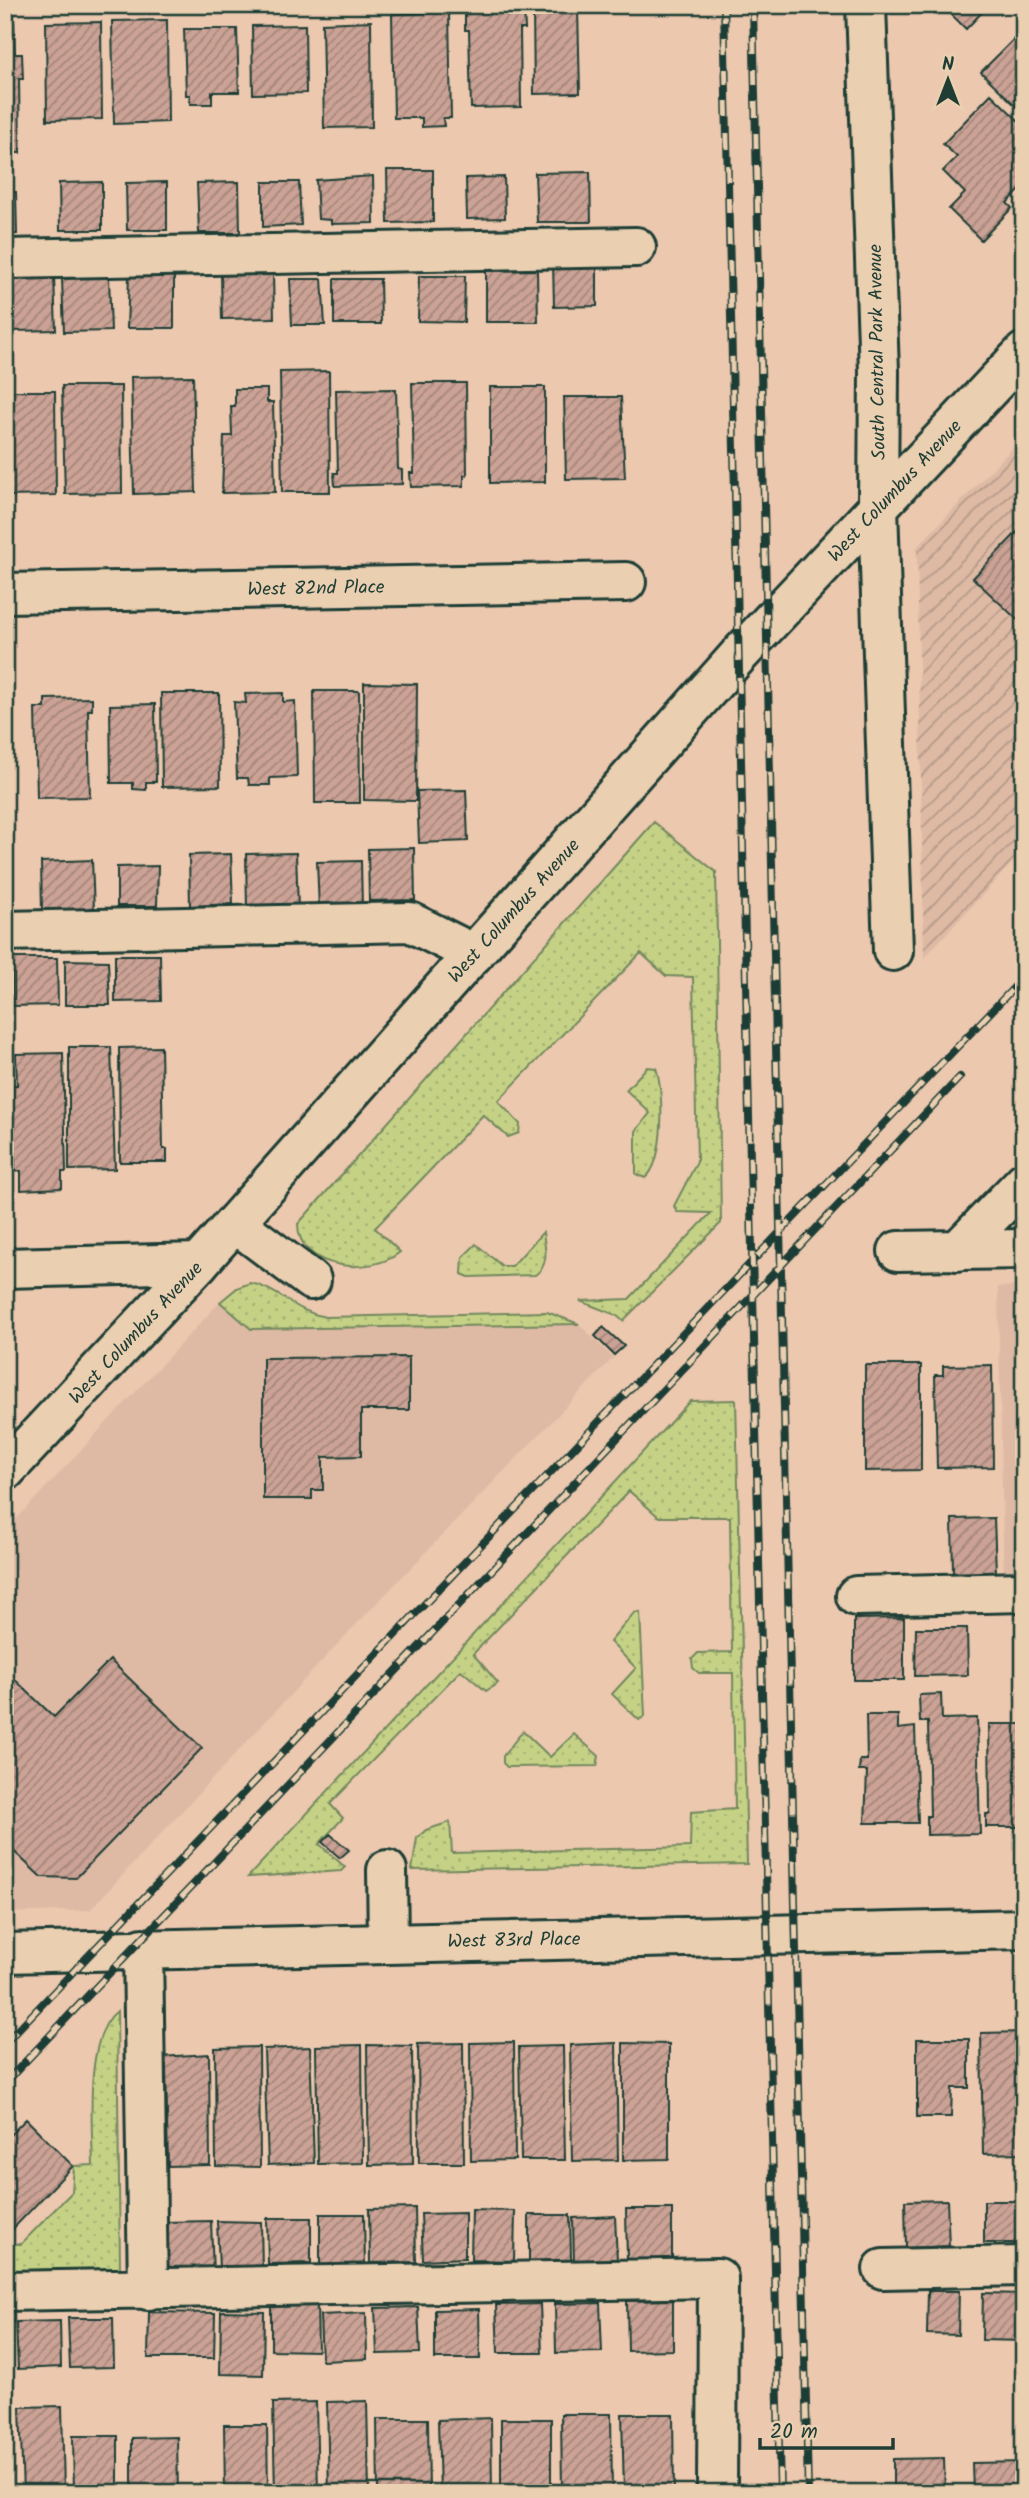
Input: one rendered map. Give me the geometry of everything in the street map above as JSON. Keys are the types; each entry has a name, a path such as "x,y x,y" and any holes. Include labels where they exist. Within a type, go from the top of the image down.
{"street":[{"name":"South Central Park Avenue","path":"866,5 879,372 878,507 893,951"},
{"path":"5,259 636,247"},
{"name":"West Columbus Avenue","path":"5,1471 235,1223 738,656 1024,352"},
{"name":"West 82nd Place","path":"5,593 626,582"},
{"path":"5,931 410,922 474,954"},
{"path":"957,1251 1024,1182"},
{"path":"235,1223 311,1280"},
{"path":"898,1251 1024,1249"},
{"path":"5,1268 199,1263"},
{"path":"856,1596 1024,1592"},
{"path":"387,1870 388,1942"},
{"name":"West 83rd Place","path":"5,1952 1024,1929"},
{"path":"143,1948 148,2290"},
{"path":"883,2269 1024,2266"},
{"path":"5,2291 718,2278 717,2493"}],"shaded area":[{"path":"1024,436 1024,850 924,958 917,547"},
{"path":"1024,1286 1024,1592 1004,1593 998,1287"},
{"path":"220,1302 251,1329 579,1324 613,1358 350,1631 90,1910 5,1913 5,1531"}],"green space":[{"path":"654,822 716,872 721,1223 623,1321 616,1315 580,1301 629,1299 711,1213 677,1212 674,1206 697,1162 693,977 666,976 641,953 498,1101 520,1124 519,1133 508,1137 483,1115 375,1228 400,1252 388,1260 355,1266 338,1265 310,1252 301,1240 298,1224"},
{"path":"647,1067 656,1068 659,1078 661,1126 656,1158 652,1170 645,1178 636,1174 636,1131 650,1113 626,1090"},
{"path":"543,1232 545,1261 535,1275 469,1277 462,1274 463,1257 476,1244 502,1266 512,1266"},
{"path":"250,1283 268,1289 303,1310 325,1317 547,1312 579,1324 251,1329 220,1302 237,1288"},
{"path":"736,1400 747,1864 412,1870 417,1838 426,1830 450,1822 452,1853 690,1847 691,1812 735,1809 733,1673 699,1673 693,1668 692,1659 698,1653 732,1652 730,1517 659,1517 629,1491 473,1654 498,1683 486,1691 461,1670 330,1804 343,1818 319,1844 345,1867 341,1871 248,1877 690,1401"},
{"path":"640,1612 645,1716 639,1720 612,1694 636,1668 610,1642 634,1613"},
{"path":"523,1731 550,1757 574,1734 599,1756 597,1766 507,1767 503,1763 503,1756"},
{"path":"117,2011 120,2269 5,2271 5,2244 21,2244 72,2192 74,2166 93,2165 91,2106 95,2061 106,2023"}],"building":[{"path":"942,5 987,5 988,6 966,29"},
{"path":"524,7 525,29 520,29 521,107 471,108 469,30 465,30 465,9"},
{"path":"533,9 578,9 580,93 534,94"},
{"path":"449,12 451,118 443,118 444,126 422,127 422,118 394,118 392,14"},
{"path":"167,20 168,122 114,124 112,21"},
{"path":"371,21 372,127 324,128 322,23"},
{"path":"101,22 102,119 47,120 46,23"},
{"path":"5,23 14,23 15,54 22,54 23,79 19,79 20,153 5,153"},
{"path":"305,25 306,93 253,94 252,26"},
{"path":"184,29 237,29 239,92 212,92 212,104 190,104 190,95 186,95"},
{"path":"1024,31 1024,114 981,72"},
{"path":"991,94 1024,126 1024,186 1007,203 1012,208 981,240 949,209 965,193 943,171 957,157 943,144"},
{"path":"387,170 433,170 433,222 388,223"},
{"path":"590,172 591,222 537,222 535,173"},
{"path":"373,176 374,223 331,224 331,220 318,219 316,180"},
{"path":"504,177 505,218 467,219 466,178"},
{"path":"102,182 102,230 60,230 59,183"},
{"path":"167,182 167,230 127,230 126,183"},
{"path":"239,182 240,233 199,233 197,183"},
{"path":"263,182 299,182 301,225 263,227"},
{"path":"5,192 16,192 17,234 5,234"},
{"path":"553,261 597,261 597,306 554,307"},
{"path":"537,270 538,322 486,322 486,271"},
{"path":"221,274 273,274 274,318 222,319"},
{"path":"129,276 174,276 174,328 127,328"},
{"path":"419,276 465,276 464,322 418,321"},
{"path":"11,277 54,277 56,330 13,331"},
{"path":"109,277 111,331 64,332 62,279"},
{"path":"290,279 322,279 325,325 292,325"},
{"path":"334,279 380,279 381,324 334,324"},
{"path":"329,371 330,492 282,492 280,372"},
{"path":"193,376 196,492 134,494 131,377"},
{"path":"412,383 466,383 467,475 464,475 464,486 411,487 410,473 414,473"},
{"path":"62,386 121,386 122,493 65,494"},
{"path":"490,387 545,387 545,482 490,483"},
{"path":"235,389 267,389 267,402 273,402 275,492 222,493 224,436 232,436 231,406 235,406"},
{"path":"396,389 398,469 402,470 402,484 335,486 334,473 338,473 336,390"},
{"path":"5,391 55,391 56,495 5,496"},
{"path":"564,397 621,397 625,478 566,479"},
{"path":"1024,525 1024,626 973,578"},
{"path":"364,683 417,684 416,801 364,800"},
{"path":"314,691 359,691 360,803 315,803"},
{"path":"161,693 219,693 220,786 162,787"},
{"path":"283,693 283,702 295,701 297,777 270,778 270,785 249,785 248,778 237,778 234,702 246,703 245,694"},
{"path":"92,698 92,710 88,710 90,797 37,798 35,708 45,708 45,699"},
{"path":"155,704 156,782 146,782 146,790 133,789 133,783 111,783 110,705"},
{"path":"466,790 468,841 419,843 417,791"},
{"path":"414,848 415,900 369,901 368,849"},
{"path":"296,853 298,908 247,909 246,854"},
{"path":"231,854 233,904 190,906 189,855"},
{"path":"92,860 94,910 42,911 41,862"},
{"path":"361,861 362,907 319,908 317,862"},
{"path":"158,866 157,906 117,906 117,867"},
{"path":"115,955 160,955 161,1001 115,1002"},
{"path":"12,958 57,958 58,1005 12,1006"},
{"path":"65,960 108,961 110,1005 65,1005"},
{"path":"69,1047 111,1047 115,1169 69,1170"},
{"path":"161,1047 163,1149 167,1149 167,1162 120,1162 119,1048"},
{"path":"63,1053 66,1172 62,1172 62,1188 21,1190 21,1171 15,1171 12,1085 17,1085 16,1054"},
{"path":"603,1327 624,1346 614,1355 595,1336"},
{"path":"409,1357 409,1410 361,1410 361,1456 323,1457 323,1490 312,1490 312,1499 263,1499 263,1358"},
{"path":"865,1365 921,1365 921,1470 865,1471"},
{"path":"992,1365 993,1467 937,1468 935,1375 943,1375 943,1366"},
{"path":"994,1518 996,1573 953,1573 952,1519"},
{"path":"904,1618 904,1680 854,1680 854,1619"},
{"path":"916,1628 967,1628 968,1675 915,1676"},
{"path":"110,1660 202,1748 76,1878 41,1877 5,1843 5,1670 54,1717"},
{"path":"941,1694 942,1719 977,1718 980,1834 927,1835 927,1816 930,1816 928,1722 920,1722 919,1695"},
{"path":"866,1715 898,1715 898,1729 915,1727 918,1823 865,1823 867,1771 859,1771 860,1760 867,1760"},
{"path":"989,1724 1024,1724 1024,1827 986,1827 986,1814 990,1814"},
{"path":"330,1834 349,1850 340,1858 322,1842"},
{"path":"1024,2032 1024,2153 983,2154 981,2033"},
{"path":"917,2039 969,2039 969,2088 952,2088 951,2117 917,2117"},
{"path":"514,2042 515,2160 471,2161 470,2043"},
{"path":"463,2043 464,2163 419,2163 418,2044"},
{"path":"616,2043 618,2160 572,2161 570,2045"},
{"path":"623,2043 669,2044 669,2159 623,2160"},
{"path":"362,2045 363,2163 318,2164 316,2046"},
{"path":"367,2045 412,2046 413,2164 369,2165"},
{"path":"563,2046 565,2160 521,2160 519,2047"},
{"path":"259,2047 260,2167 216,2166 215,2048"},
{"path":"310,2047 314,2163 268,2165 264,2049"},
{"path":"209,2054 210,2165 168,2166 166,2065 160,2065 160,2057"},
{"path":"26,2119 73,2166 5,2237 5,2140"},
{"path":"947,2200 949,2246 906,2248 905,2201"},
{"path":"984,2201 1024,2201 1024,2243 984,2243"},
{"path":"415,2208 416,2262 370,2263 369,2209"},
{"path":"626,2209 672,2209 672,2260 627,2260"},
{"path":"472,2210 515,2211 514,2261 471,2260"},
{"path":"465,2213 465,2258 423,2260 421,2214"},
{"path":"320,2214 364,2214 365,2267 320,2267"},
{"path":"529,2215 570,2215 571,2260 529,2261"},
{"path":"615,2216 617,2261 574,2263 573,2218"},
{"path":"267,2218 311,2218 311,2263 268,2264"},
{"path":"211,2221 213,2273 167,2274 165,2222"},
{"path":"217,2221 261,2222 262,2269 219,2269"},
{"path":"928,2291 959,2291 958,2335 927,2334"},
{"path":"983,2293 1024,2294 1024,2341 982,2340"},
{"path":"673,2300 673,2350 628,2351 627,2301"},
{"path":"271,2303 317,2303 318,2351 271,2350"},
{"path":"600,2303 602,2352 556,2353 555,2304"},
{"path":"540,2304 542,2353 498,2353 496,2305"},
{"path":"418,2307 420,2353 377,2354 375,2308"},
{"path":"479,2309 480,2359 435,2359 435,2310"},
{"path":"221,2311 264,2312 263,2375 220,2374"},
{"path":"149,2312 215,2313 214,2358 148,2358"},
{"path":"366,2313 367,2359 322,2361 320,2315"},
{"path":"68,2318 113,2318 114,2367 70,2368"},
{"path":"60,2321 61,2367 18,2369 16,2322"},
{"path":"367,2401 369,2493 329,2493 327,2402"},
{"path":"316,2402 318,2493 275,2493 273,2403"},
{"path":"62,2406 64,2493 23,2493 20,2407"},
{"path":"561,2414 611,2414 612,2493 562,2493"},
{"path":"622,2414 673,2414 674,2493 624,2493"},
{"path":"491,2418 492,2493 440,2493 438,2420"},
{"path":"377,2419 428,2419 429,2493 378,2493"},
{"path":"501,2419 551,2419 551,2493 501,2493"},
{"path":"224,2425 267,2425 268,2493 225,2493"},
{"path":"5,2428 11,2428 11,2493 5,2493"},
{"path":"73,2436 118,2436 118,2493 74,2493"},
{"path":"177,2437 178,2493 132,2493 132,2438"},
{"path":"944,2458 945,2493 893,2493 893,2459"},
{"path":"1024,2462 1024,2493 973,2493 972,2463"}],"railway":[{"path":"724,5 780,2493"},
{"path":"753,5 808,2493"},
{"path":"5,2043 1024,977"},
{"path":"5,2083 960,1077"}]}
